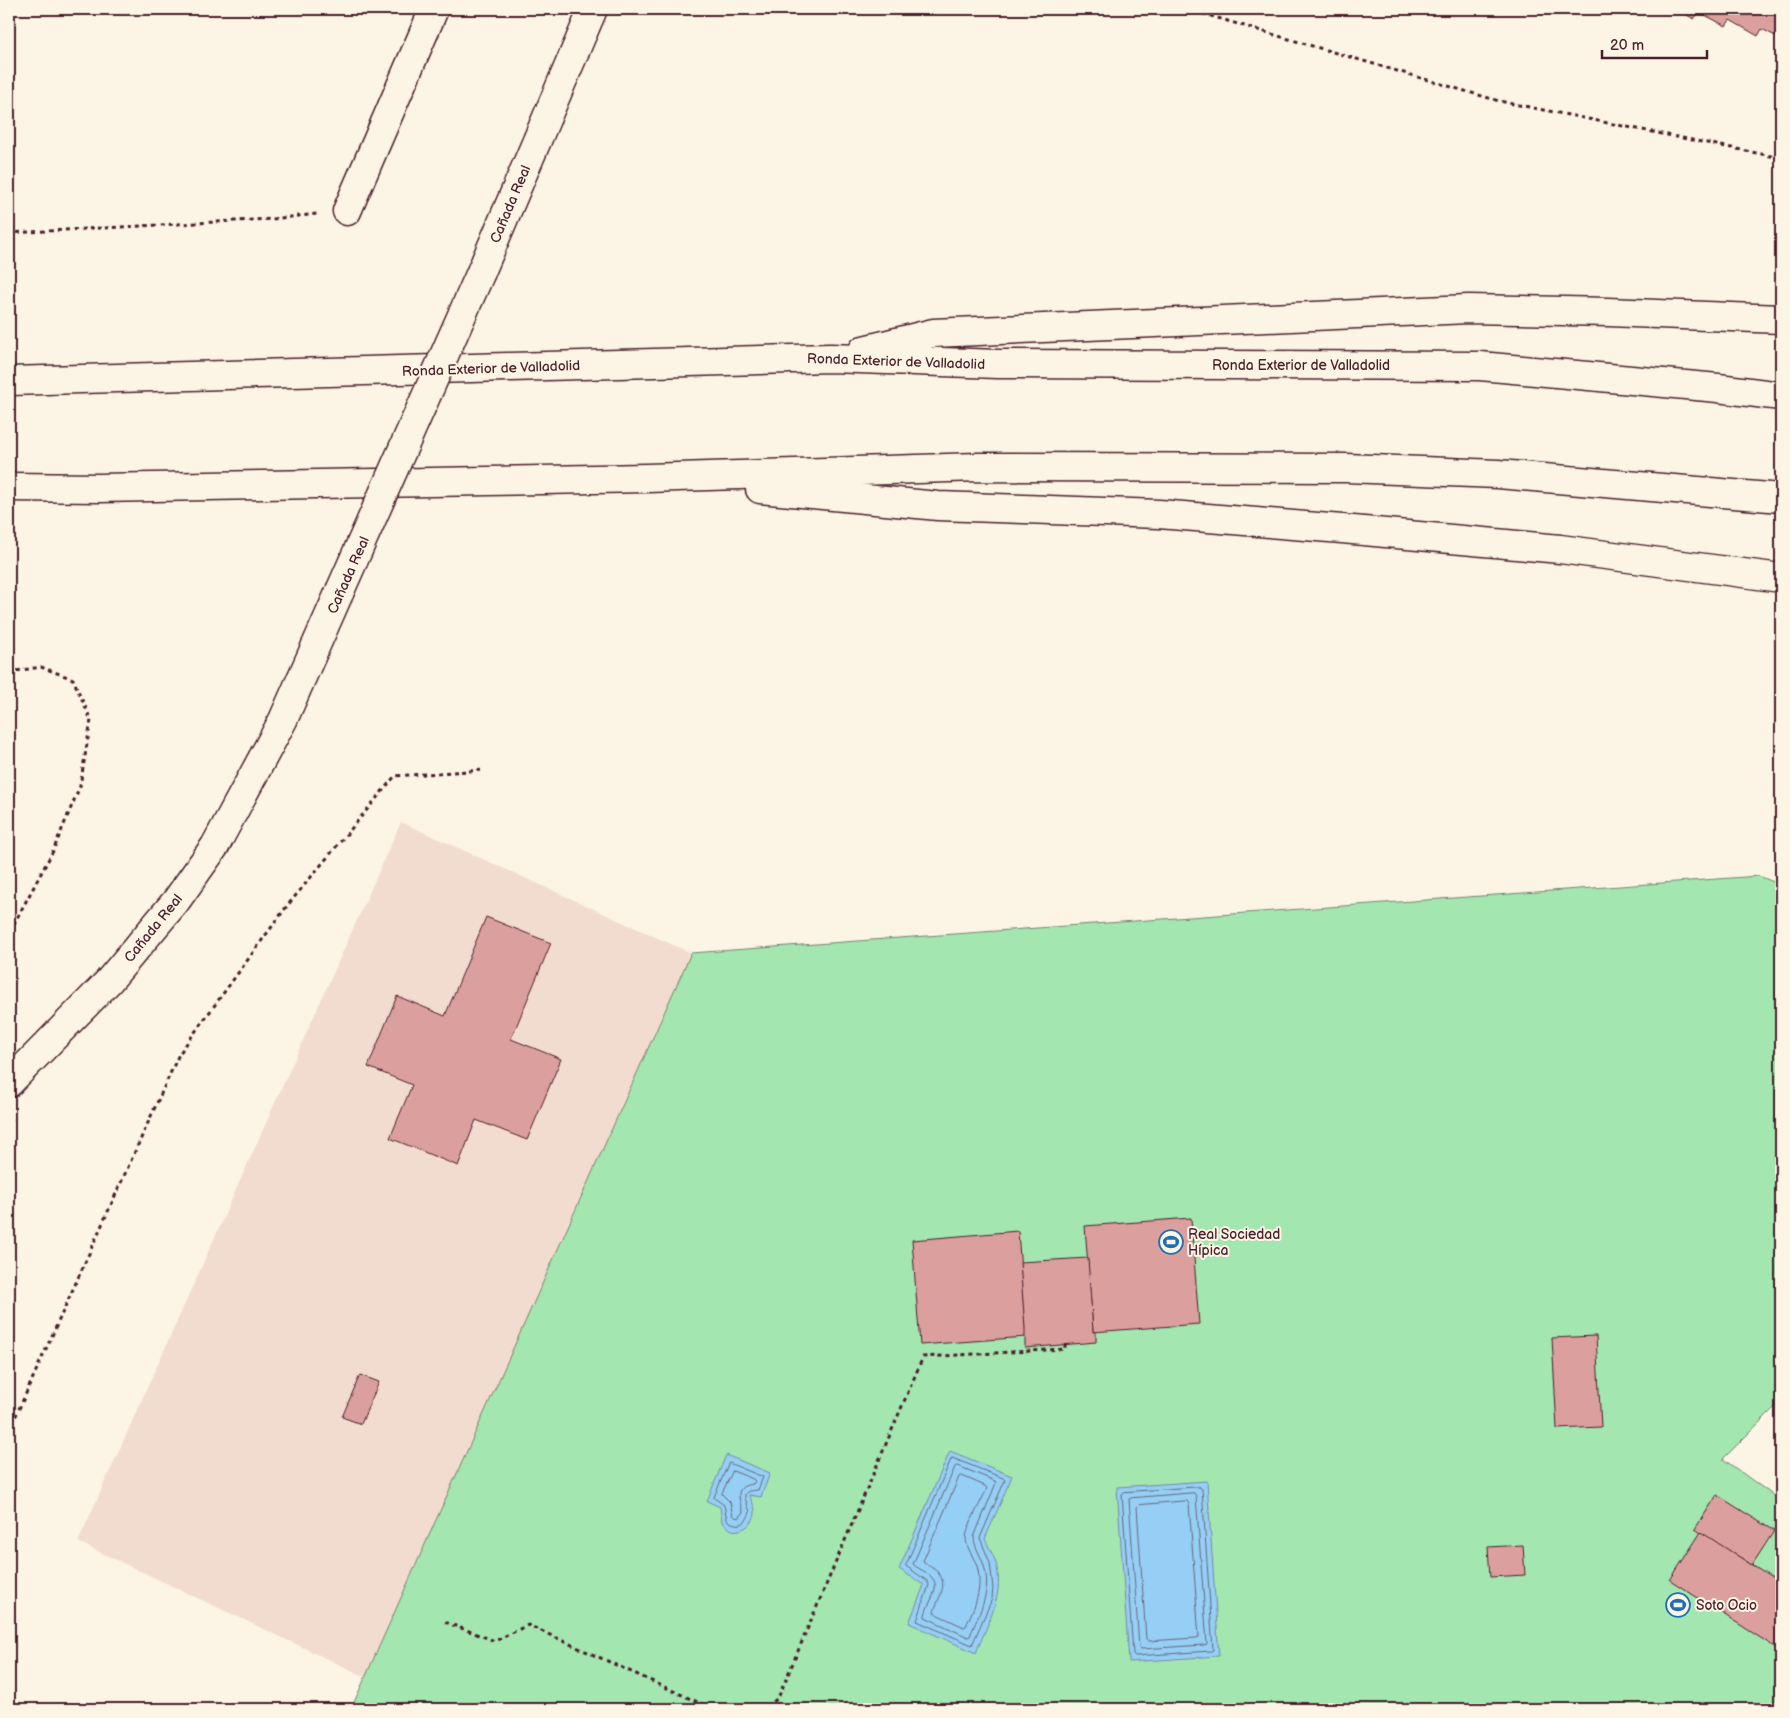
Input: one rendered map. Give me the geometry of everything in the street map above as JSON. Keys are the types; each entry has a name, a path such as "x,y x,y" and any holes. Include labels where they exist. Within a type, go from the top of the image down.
{"main road":[{"path":"347,211 434,9"},
{"name":"Cañada Real","path":"9,1083 108,982 176,901 215,846 283,720 481,272 592,9"},
{"path":"830,358 933,333 1458,310 1608,312 1781,319"},
{"name":"Ronda Exterior de Valladolid","path":"9,381 830,358 998,364 1480,366 1718,388 1781,396"},
{"path":"9,487 109,488 647,478 978,467 1346,468 1498,474 1781,498"},
{"path":"647,478 938,506 1159,514 1332,528 1560,549 1781,578"}],"path":[{"path":"1187,9 1499,101 1781,158"},
{"path":"9,233 272,219 347,211"},
{"path":"9,672 41,667 73,680 91,720 80,786 53,851 9,933"},
{"path":"9,1431 175,1063 185,1046 287,906 395,776 482,770"},
{"path":"770,1709 773,1702 778,1698 923,1357 1065,1350 1065,1344"},
{"path":"445,1622 495,1641 528,1625 713,1709"}],"shaded area":[{"path":"401,822 691,953 366,1677 78,1542"}],"green space":[{"name":"Real Sociedad Hípica","path":"1759,876 1781,885 1781,1401 1723,1459 1781,1501 1781,1709 351,1709 691,953"}],"water":[{"path":"950,1451 1012,1476 985,1539 995,1560 998,1572 998,1585 994,1608 976,1653 909,1623 924,1585 899,1569"},
{"path":"726,1455 770,1473 761,1497 749,1495 754,1505 755,1515 748,1526 740,1530 731,1529 722,1522 720,1507 707,1501"},
{"path":"1207,1481 1219,1656 1129,1662 1117,1487"}],"building":[{"path":"1676,9 1781,9 1781,39 1762,29 1758,36 1730,20 1726,26 1699,12 1694,19"},
{"path":"486,917 551,943 511,1039 561,1059 527,1140 476,1120 458,1166 390,1138 412,1085 368,1067 397,996 445,1016"},
{"path":"1191,1218 1199,1324 1093,1332 1085,1226"},
{"path":"1018,1231 1026,1337 920,1345 912,1240"},
{"path":"1088,1258 1093,1332 1096,1332 1096,1342 1025,1348 1020,1262"},
{"path":"1596,1336 1601,1427 1557,1429 1552,1338"},
{"path":"360,1375 379,1382 361,1424 342,1417"},
{"path":"1717,1495 1774,1531 1752,1565 1695,1529"},
{"path":"1701,1532 1781,1584 1781,1651 1670,1580"},
{"path":"1523,1545 1525,1575 1490,1577 1488,1547"}],"place":[{"name":"Real Sociedad Hípica","path":"1171,1242"},
{"name":"Soto Ocio","path":"1678,1605"}]}
